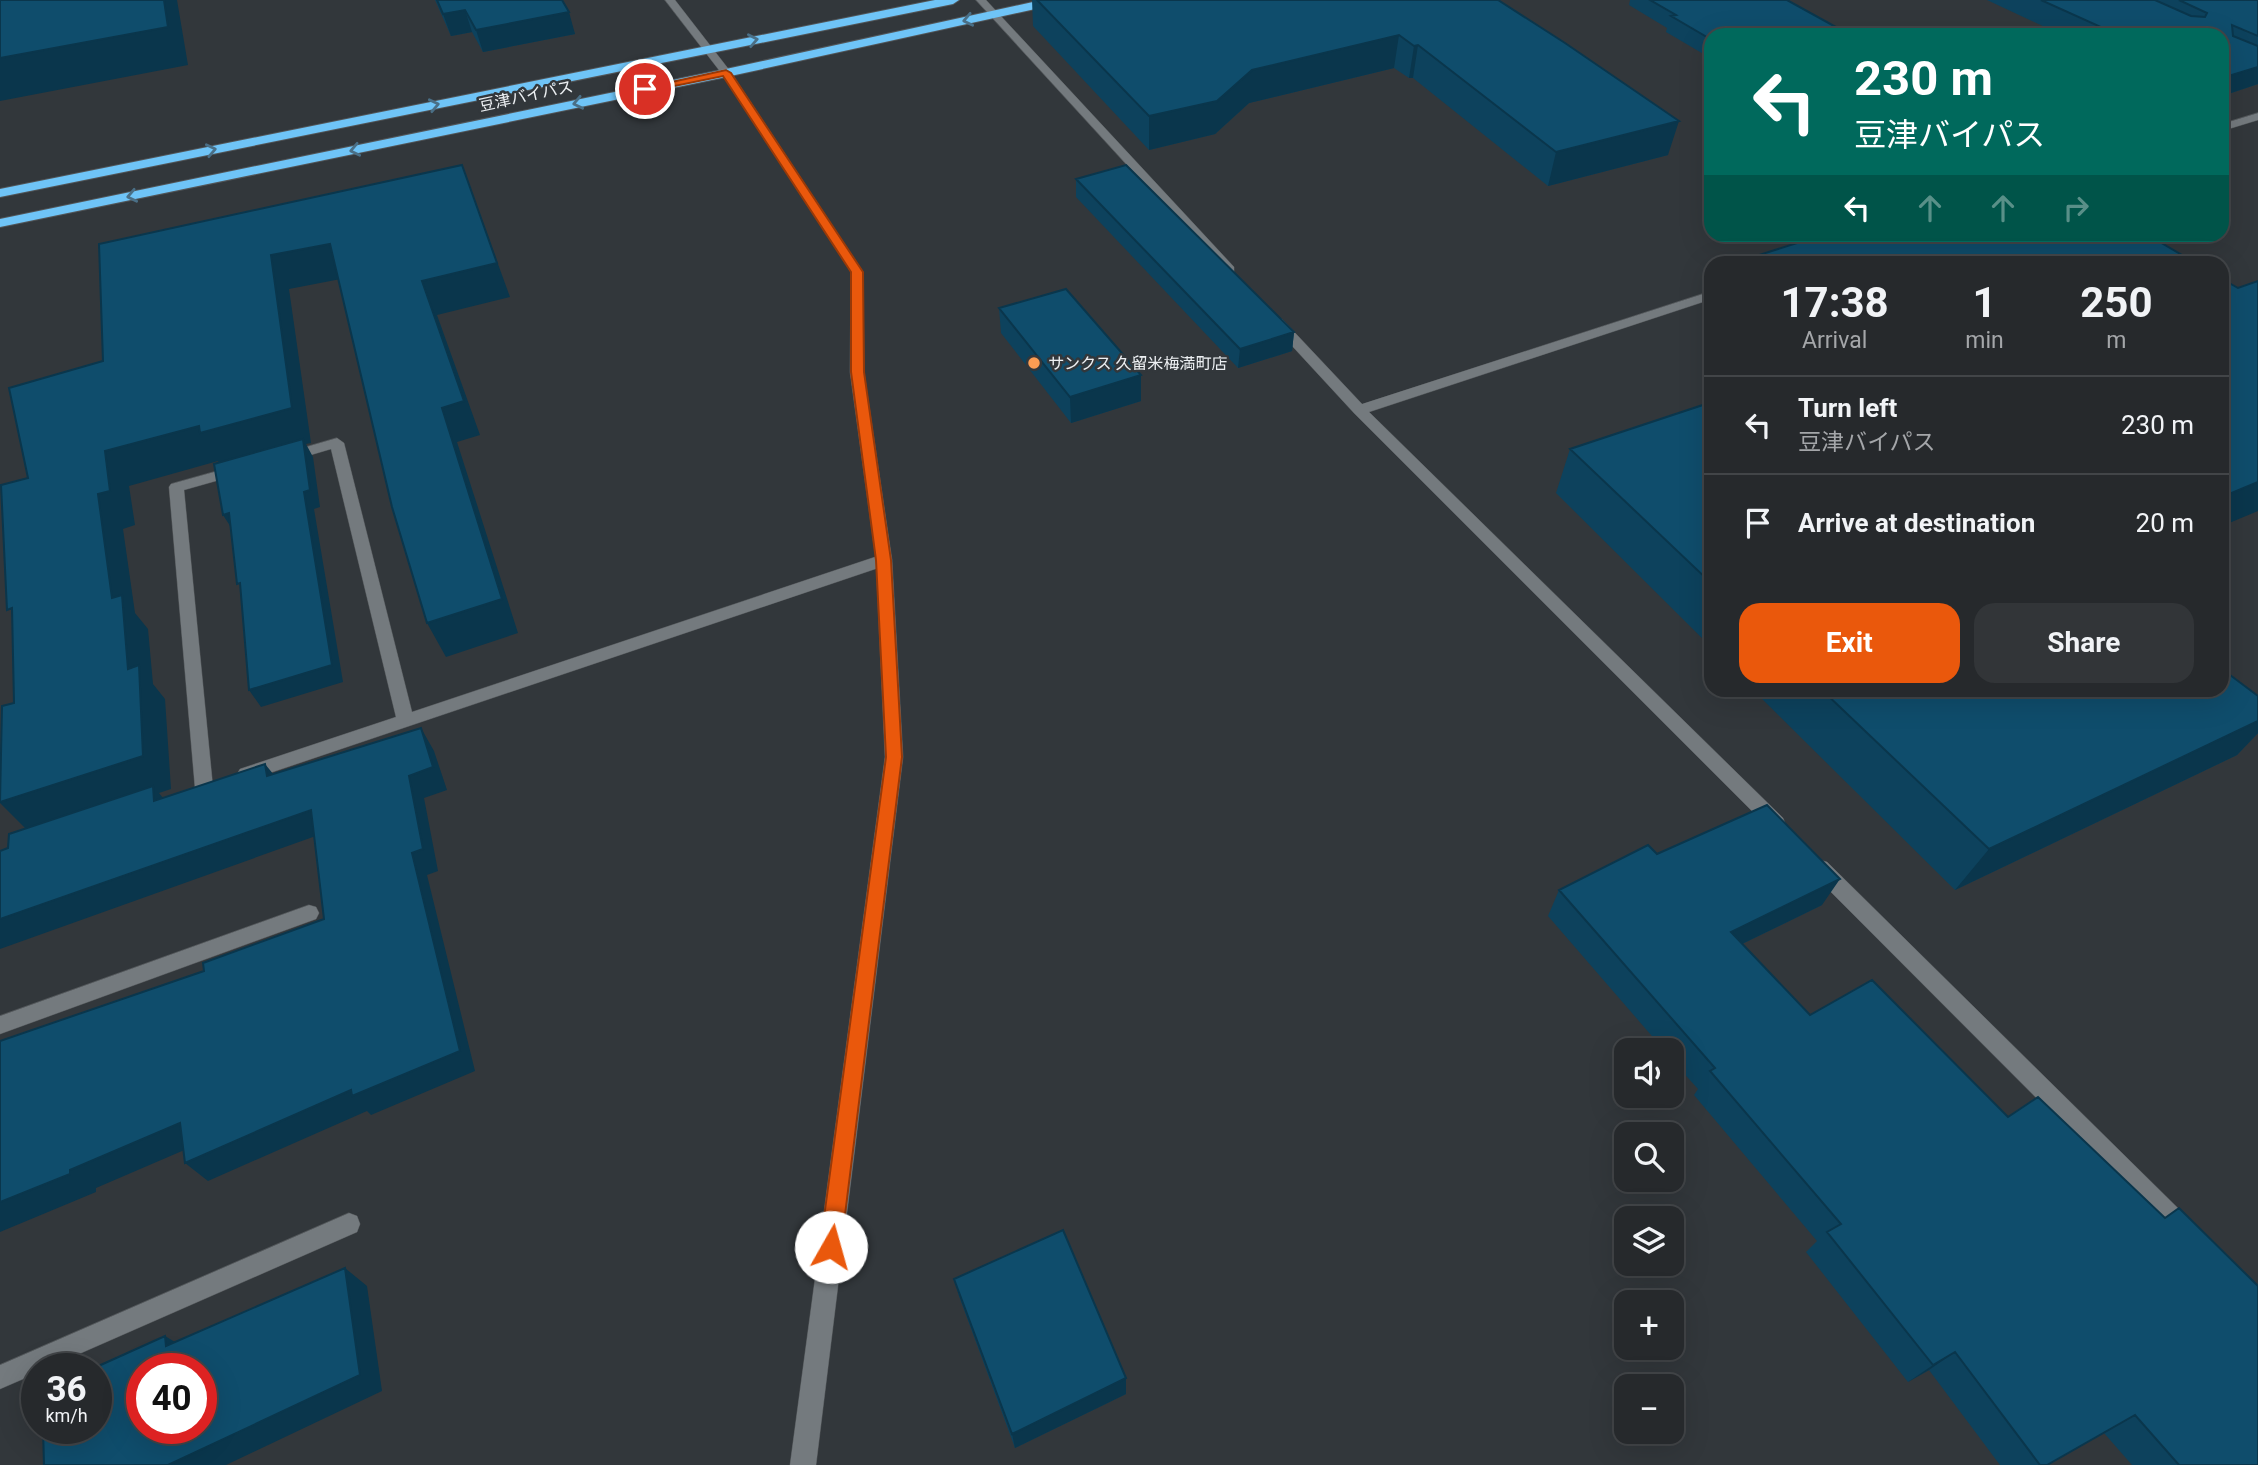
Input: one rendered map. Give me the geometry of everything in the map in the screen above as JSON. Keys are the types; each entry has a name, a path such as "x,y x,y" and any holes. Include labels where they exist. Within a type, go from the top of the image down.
{"highway":[{"name":"豆津バイパス","path":"0,193 953,0"},
{"name":"豆津バイパス","path":"0,223 726,73 1058,0"}],"street":[{"path":"670,0 726,73 857,272 857,372 884,560 894,757 803,1465"},
{"path":"981,0 1238,278"},
{"path":"2229,126 2258,116"},
{"path":"1359,411 1704,298"},
{"path":"1266,309 1359,411 1786,834"},
{"path":"405,720 337,443 176,487 210,786 884,560"},
{"path":"1806,854 2199,1245"},
{"path":"0,1025 309,913"},
{"path":"0,1377 349,1224"}],"building":[{"path":"0,0 164,0 168,27 0,58"},
{"path":"437,0 562,0 569,12 476,30 465,10 443,14"},
{"path":"1037,0 1498,0 1679,121 1556,152 1418,45 1414,46 1399,35 1252,70 1217,101 1149,116"},
{"path":"1650,0 1787,0 1838,28 1704,28 1704,35 1671,16 1676,15"},
{"path":"2041,0 2155,0 2191,16 2205,17 2207,13 2179,0 2258,0 2258,36 2232,25 2233,36 2258,46 2258,67 2229,76 2229,28 2098,28 2101,27"},
{"path":"462,165 497,263 422,281 464,401 442,408 502,599 427,623 392,507 330,244 271,255 292,408 200,433 199,426 105,451 110,491 98,494 112,598 122,595 128,669 139,665 143,756 0,802 2,706 14,703 12,608 7,610 1,485 28,478 9,388 103,361 99,244"},
{"path":"1126,165 1294,332 1240,349 1076,179"},
{"path":"1800,242 2160,242 2184,256 1760,256"},
{"path":"2258,281 2258,482 2229,494 2229,283 2238,288"},
{"path":"1066,289 1141,375 1070,397 999,308"},
{"path":"1704,405 1704,576 1570,449"},
{"path":"303,439 310,490 304,492 332,665 249,690 240,583 237,584 229,513 223,515 214,464"},
{"path":"2229,674 2258,696 2258,721 1989,849 1829,697 2229,697"},
{"path":"421,728 433,767 409,776 423,849 412,853 460,1051 352,1096 351,1090 185,1163 180,1123 70,1170 70,1174 0,1202 0,1041 204,971 203,963 324,919 311,810 0,919 0,851 8,848 9,834 153,786 154,801 265,764 267,776"},
{"path":"1767,805 1840,879 1731,932 1810,1015 1872,980 2008,1117 2038,1097 2165,1218 2179,1208 2258,1286 2258,1465 2179,1465 2135,1415 2047,1465 2040,1465 1955,1352 1933,1365 1827,1232 1841,1224 1710,1071 1715,1068 1559,890 1648,845 1657,854"},
{"path":"1063,1230 1126,1378 1012,1434 954,1279"},
{"path":"345,1268 360,1375 217,1442 217,1353 127,1353 165,1336 166,1346"},
{"path":"126,1354 126,1444 213,1444 168,1465 44,1465 43,1444 112,1444 112,1360"}],"place":[{"name":"サンクス 久留米梅満町店","path":"1034,363"}],"route":[{"path":"645,89 726,73 857,272 857,372 884,560 894,757 831,1247"}]}
